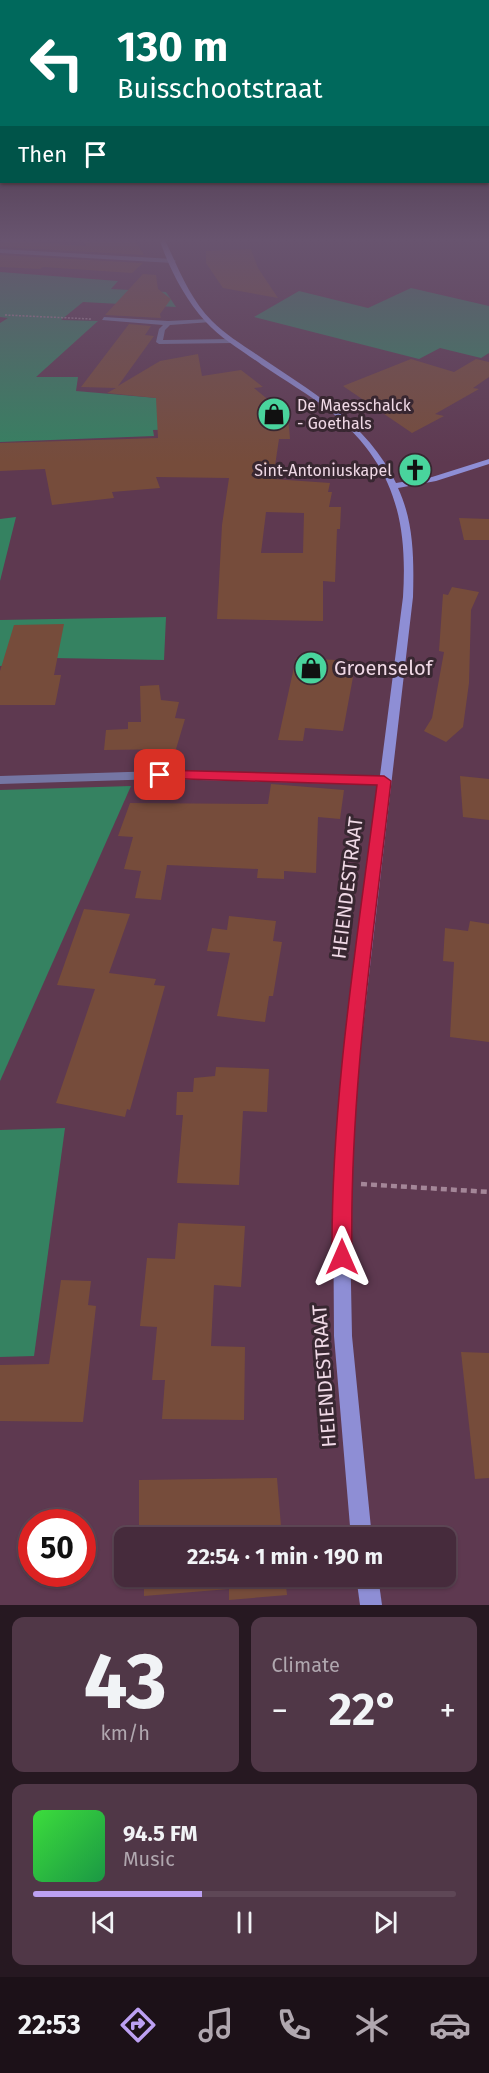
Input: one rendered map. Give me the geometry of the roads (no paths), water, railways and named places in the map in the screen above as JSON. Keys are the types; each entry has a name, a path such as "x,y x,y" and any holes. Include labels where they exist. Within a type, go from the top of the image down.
{"main road":[{"name":"HEIENDESTRAAT","path":"203,313 233,341 334,411 364,439 384,465 407,524 410,568 350,1070 341,1183 343,1336 361,1527"},
{"path":"394,486 433,479 489,461"},
{"path":"369,1587 371,1605"}],"street":[{"path":"105,319 168,323 209,321"},
{"path":"168,323 162,329 159,342 233,341"},
{"path":"0,780 160,775 384,781"}],"place":[{"name":"De Maesschalck - Goethals","path":"274,414"},
{"name":"Sint-Antoniuskapel","path":"415,470"},
{"name":"Groenselof","path":"311,668"}]}
